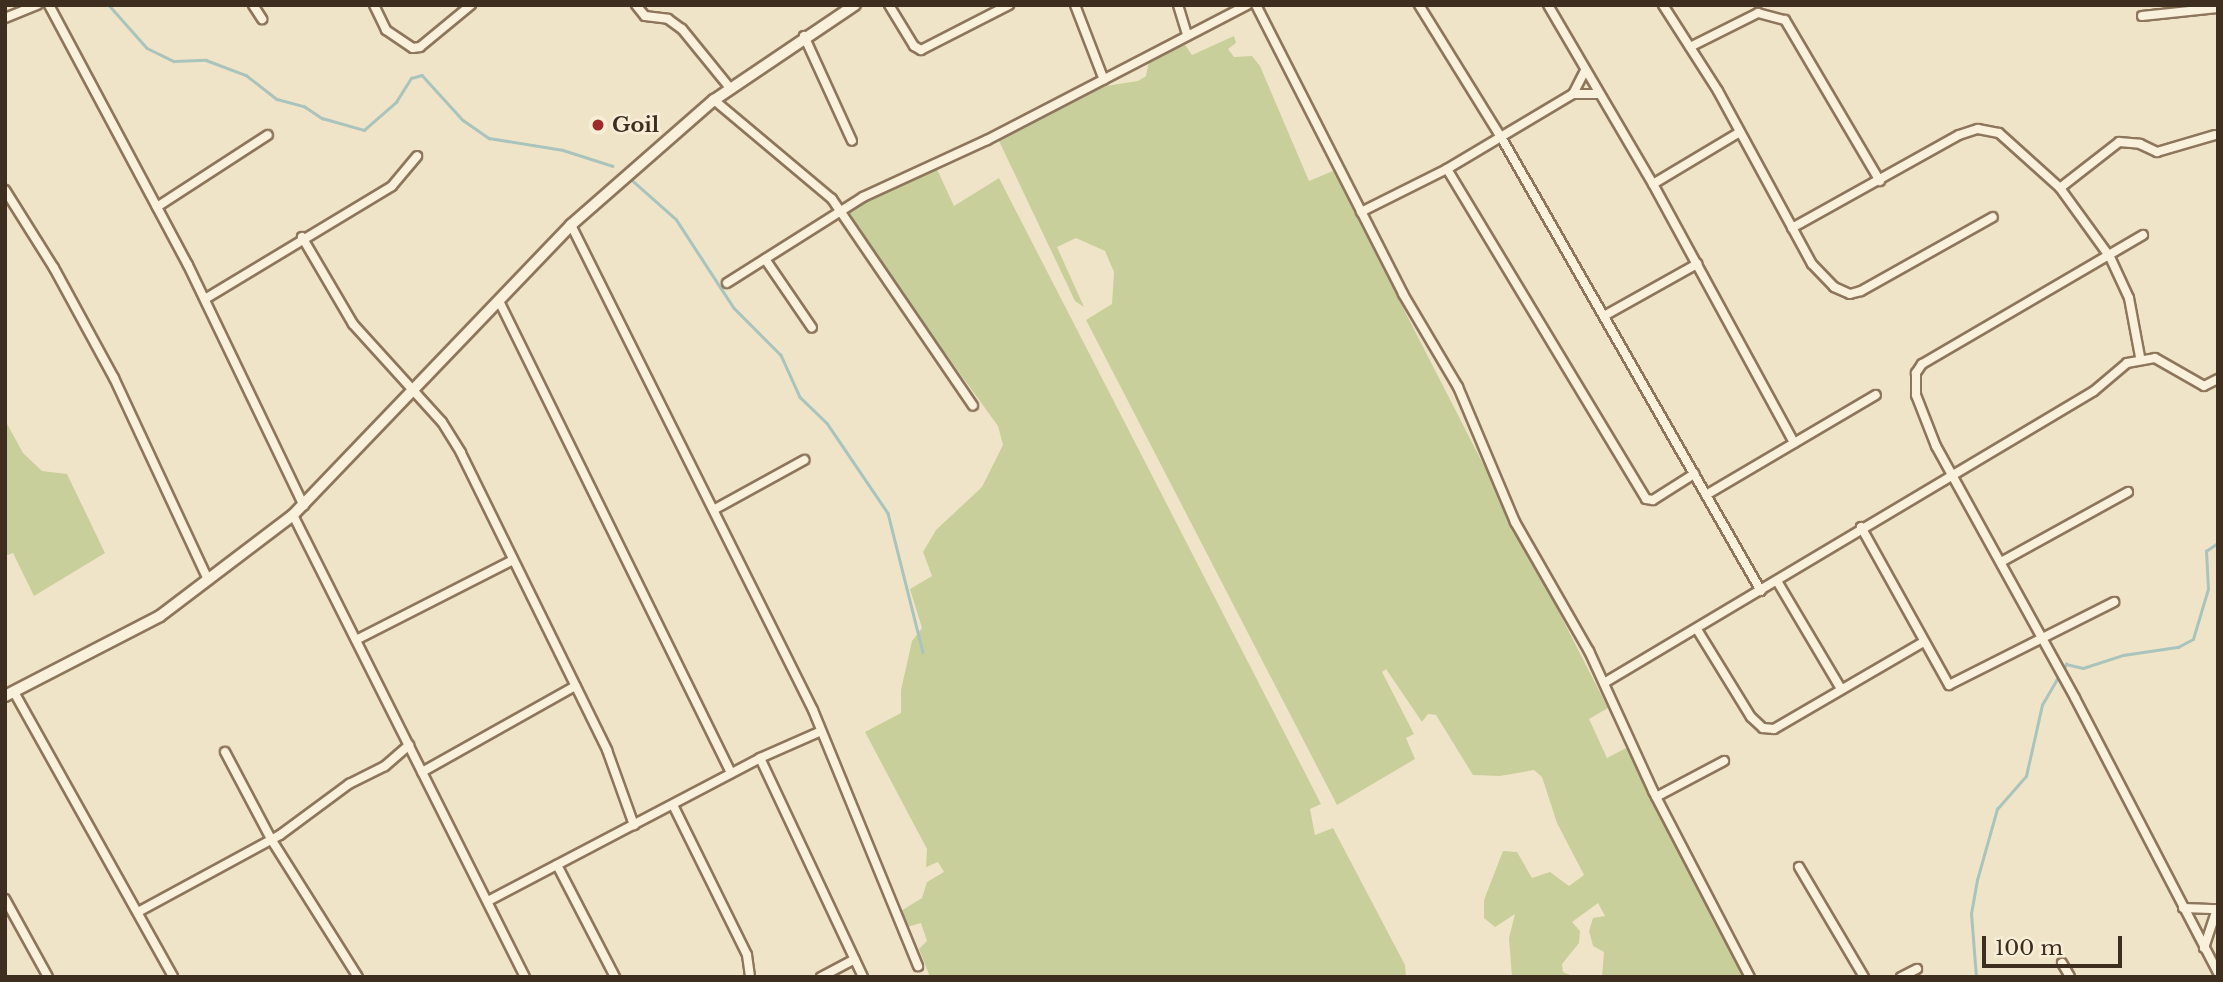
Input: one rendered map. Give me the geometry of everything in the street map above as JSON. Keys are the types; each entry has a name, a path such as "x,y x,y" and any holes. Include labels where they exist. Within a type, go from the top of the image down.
{"street":[{"path":"5,18 37,5"},
{"path":"49,5 205,299 304,506"},
{"path":"253,5 262,19"},
{"path":"374,5 386,30 413,48 471,5"},
{"path":"636,5 645,16 668,19 682,29 730,88"},
{"path":"173,977 138,912 9,694 116,643 208,580 293,515 414,392 571,225 714,100 804,36 855,5"},
{"path":"890,5 914,46 921,50 1009,5"},
{"path":"1075,5 1104,80"},
{"path":"1178,5 1187,35"},
{"path":"727,283 840,210 1104,80 1247,5"},
{"path":"1256,5 1361,212 1458,387 1515,522 1578,629 1656,797 1750,977"},
{"path":"1419,5 1501,137 1761,591"},
{"path":"1548,5 1584,72 1653,184 1698,264 1794,443"},
{"path":"1663,5 1740,132 1792,229 1825,280 1850,294 1993,217"},
{"path":"2142,16 2218,8"},
{"path":"1690,47 1758,13 1781,17 1812,60 1880,181"},
{"path":"804,36 852,141"},
{"path":"1573,94 1584,72"},
{"path":"1361,212 1447,169 1573,94 1598,94"},
{"path":"714,100 820,187 840,210 973,406"},
{"path":"1792,229 1959,135 1984,129 2011,141 2060,188 2110,257 2129,298 2140,357"},
{"path":"1653,184 1740,132"},
{"path":"157,207 268,135"},
{"path":"2060,188 2119,142 2140,144 2157,152 2215,135"},
{"path":"205,299 302,237 392,186 418,156"},
{"path":"1447,169 1646,499 1653,500 1694,474"},
{"path":"5,190 10,209 54,268 114,379 208,580"},
{"path":"571,225 813,710 819,732 918,967"},
{"path":"2143,235 2110,257 1917,368 1920,405 1952,475 2066,680 2218,973"},
{"path":"302,237 352,324 442,422 461,453 614,767 634,825"},
{"path":"765,259 812,328"},
{"path":"1604,316 1698,264"},
{"path":"499,301 731,773"},
{"path":"1604,683 1698,631 1861,527 2105,384 2127,363 2140,357 2163,360 2204,386 2218,379"},
{"path":"1706,495 1876,395"},
{"path":"715,509 804,460"},
{"path":"2001,562 2128,492"},
{"path":"293,515 525,977"},
{"path":"1861,527 1922,643 1949,685 2114,602"},
{"path":"355,639 513,559"},
{"path":"1777,581 1841,690"},
{"path":"1698,631 1751,717 1763,728 1779,728 1922,643"},
{"path":"422,772 575,686"},
{"path":"488,901 760,758 819,732"},
{"path":"138,912 271,838 349,784 385,766 409,745"},
{"path":"225,752 271,838 358,977"},
{"path":"760,758 863,977"},
{"path":"1656,797 1724,761"},
{"path":"673,805 747,955 750,977"},
{"path":"557,865 615,977"},
{"path":"1799,867 1864,977"},
{"path":"5,899 48,977"},
{"path":"2183,908 2218,909 2204,948"},
{"path":"821,977 855,959"},
{"path":"2062,963 2070,977"},
{"path":"1901,977 1917,969"}],"green space":[{"path":"1234,36 1236,43 1228,49 1234,57 1252,56 1260,66 1309,181 1333,171 1608,708 1589,719 1607,758 1628,747 1745,977 1602,977 1604,952 1593,946 1589,931 1593,918 1605,916 1598,903 1572,922 1580,931 1579,943 1562,964 1563,972 1575,977 1512,977 1509,938 1515,914 1495,927 1484,918 1484,900 1503,851 1517,852 1532,878 1550,872 1569,886 1584,875 1557,823 1542,777 1534,770 1500,776 1473,775 1436,715 1428,714 1422,722 1386,669 1382,672 1414,734 1406,738 1415,759 1337,805 1086,320 1112,304 1114,272 1105,251 1076,238 1057,247 1084,307 1075,301 999,141 1010,130 1093,88 1138,81 1146,76 1149,61 1183,42 1192,55"},
{"path":"935,165 954,206 999,178 1321,804 1310,809 1315,835 1333,828 1405,965 1406,977 930,977 919,949 927,941 921,923 907,927 901,911 922,898 927,882 944,872 938,862 926,867 927,849 865,732 901,713 901,690 912,641 922,628 910,589 932,576 923,552 936,530 982,487 1003,445 998,426 850,222 850,208"},
{"path":"5,420 23,453 42,471 67,474 105,553 34,596 13,553 5,556"}],"waterway":[{"path":"109,5 147,48 174,61 206,60 246,75 277,99 304,106 322,118 364,130 396,102 411,78 422,75 463,120 489,138 563,150 613,166"},
{"path":"633,181 676,219 734,308 781,355 800,397 827,423 888,513 923,652"},
{"path":"2063,670 2066,664 2083,668 2123,655 2178,647 2193,639 2208,589 2206,551 2218,543"},
{"path":"1976,977 1971,914 1977,880 1997,809 2026,776 2042,705 2059,676"}],"place":[{"name":"Goil","path":"598,125"}]}
